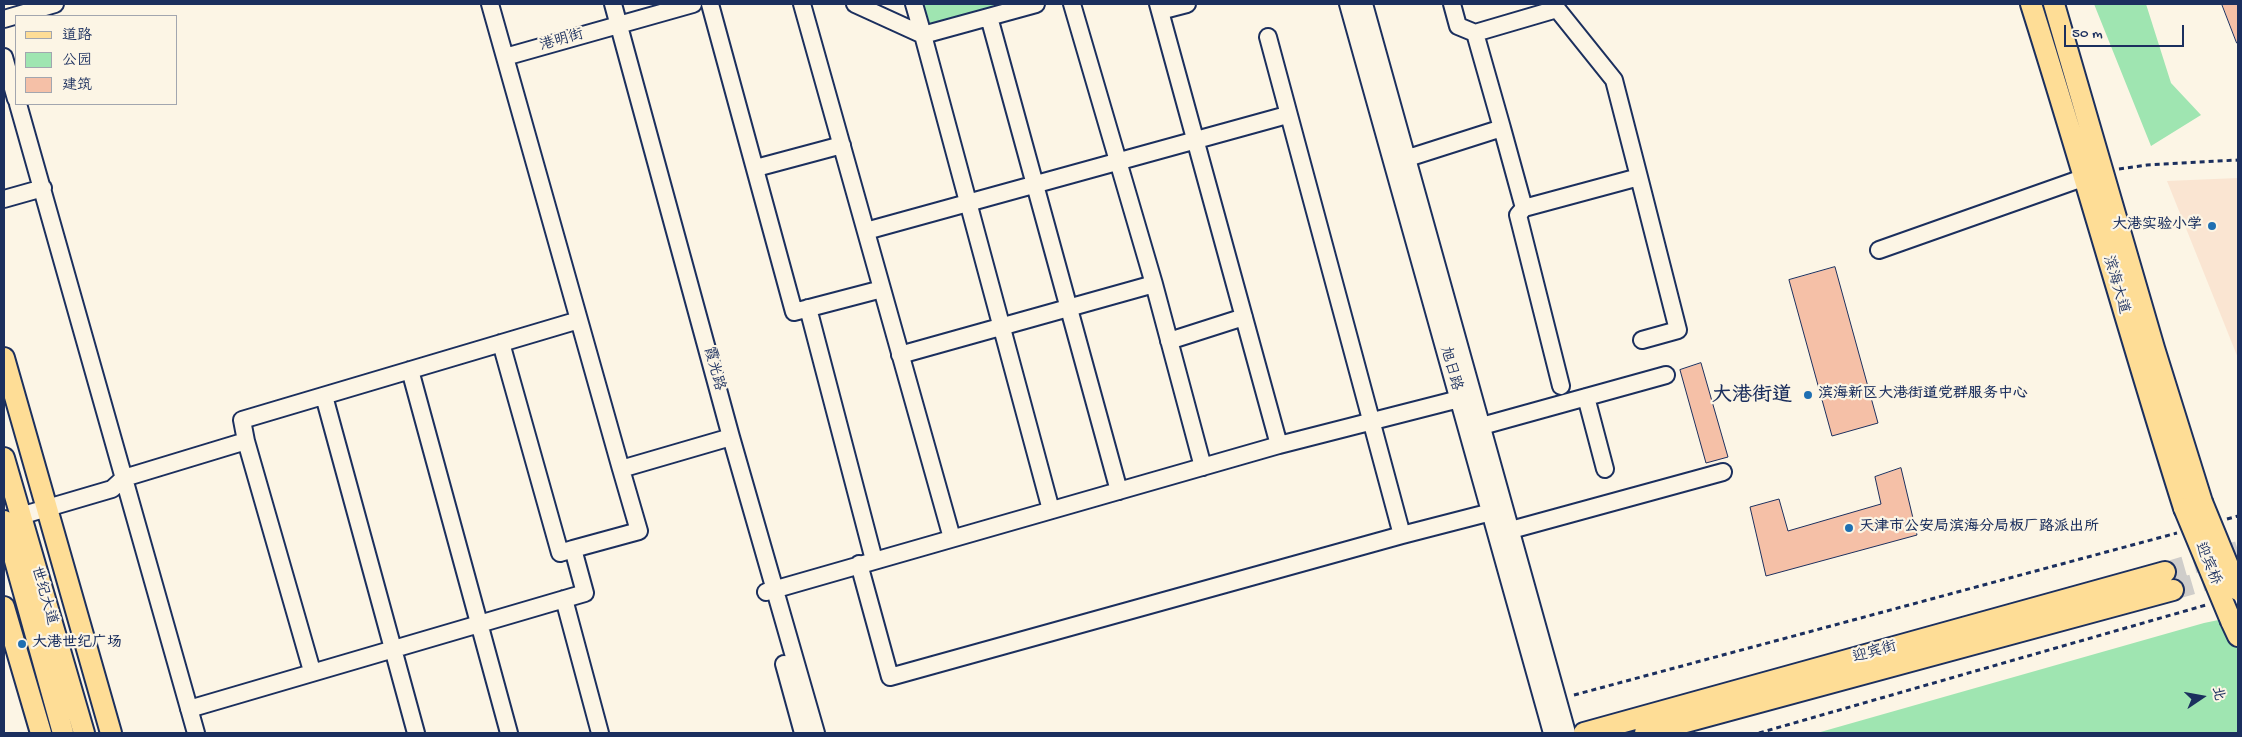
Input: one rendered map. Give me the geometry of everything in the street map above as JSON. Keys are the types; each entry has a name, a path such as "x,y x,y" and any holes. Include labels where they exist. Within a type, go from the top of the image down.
{"main road":[{"name":"滨海大道","path":"2031,4 2094,174"},
{"name":"滨海大道","path":"2054,4 2134,350 2193,505"},
{"path":"4,358 111,733"},
{"name":"世纪大道","path":"4,458 12,519 63,733"},
{"name":"迎宾桥","path":"2193,505 2238,590"},
{"name":"迎宾桥","path":"2193,505 2234,628"},
{"name":"世纪大道","path":"12,519 84,733"},
{"name":"迎宾街","path":"1584,733 2169,581 1645,733"},
{"path":"4,607 41,733"}],"street":[{"path":"20,15 55,4"},
{"path":"490,4 639,531 560,553 501,343"},
{"name":"霞光路","path":"603,4 614,26 770,591 804,733"},
{"name":"霞光路","path":"613,4 614,26"},
{"name":"港明街","path":"505,57 693,4"},
{"path":"710,4 794,312 882,289"},
{"path":"802,4 952,538"},
{"path":"855,4 923,35 1036,4"},
{"path":"914,4 1051,510"},
{"path":"1072,4 1154,284 1203,467"},
{"path":"1186,4 1159,8 1279,445"},
{"name":"旭日路","path":"1348,4 1503,532 1567,733"},
{"name":"旭日路","path":"1364,4 1408,158 1465,398"},
{"path":"1452,4 1458,26 1475,33 1558,9 1614,80 1678,330 1642,340"},
{"path":"989,17 1119,491"},
{"path":"1475,33 1524,208"},
{"path":"1268,37 1287,116 1402,535"},
{"path":"4,57 15,96"},
{"path":"18,105 196,733"},
{"path":"866,231 1287,116"},
{"path":"1408,158 1502,128"},
{"path":"756,168 842,145"},
{"path":"1879,250 2094,174"},
{"path":"1561,386 1518,215 1524,208 1639,177"},
{"path":"4,199 43,188"},
{"path":"900,355 1154,284"},
{"path":"808,308 874,560"},
{"path":"1169,341 1244,317"},
{"path":"312,671 246,441 242,420 579,320"},
{"path":"410,370 509,733"},
{"path":"1474,428 1666,375"},
{"path":"324,396 416,733"},
{"path":"1586,397 1605,469"},
{"path":"770,591 858,564 1279,445 1465,398"},
{"path":"621,469 727,438"},
{"path":"12,519 112,489 124,478 246,441"},
{"path":"1503,532 1723,472"},
{"path":"858,564 890,677 1402,535 1497,511"},
{"name":"旭日路","path":"1503,532 1552,733"},
{"path":"190,708 312,671 586,593 573,549"},
{"name":"霞光路","path":"770,591 816,733"},
{"path":"564,599 600,733"}],"path":[{"path":"2094,174 2148,165 2238,160"},
{"path":"2219,521 2238,516"},
{"path":"1574,695 2180,532"},
{"path":"1759,733 2211,603"}],"shaded area":[{"name":"大港实验小学","path":"2238,178 2238,358 2167,181"}],"green space":[{"path":"922,4 1000,4 927,25"},
{"path":"2094,4 2146,4 2171,83 2201,115 2151,146"},
{"path":"2238,616 2238,733 1817,733 2204,623"}],"building":[{"path":"2222,4 2238,4 2238,43 2237,43"},
{"name":"滨海新区大港街道党群服务中心","path":"1835,267 1878,423 1832,436 1789,280"},
{"path":"1701,363 1728,457 1706,463 1680,370"},
{"path":"1901,468 1917,535 1766,576 1750,507 1779,499 1788,531 1881,504 1875,477"}],"tunnel":[{"path":"2165,572 2238,551"},
{"path":"2173,590 2228,574"}],"place":[{"name":"大港实验小学","path":"2212,226"},
{"name":"滨海新区大港街道党群服务中心","path":"1808,395"},
{"name":"天津市公安局滨海分局板厂路派出所","path":"1849,528"},
{"name":"大港世纪广场","path":"22,644"}],"district":[{"name":"大港街道","path":"1752,397"}]}
